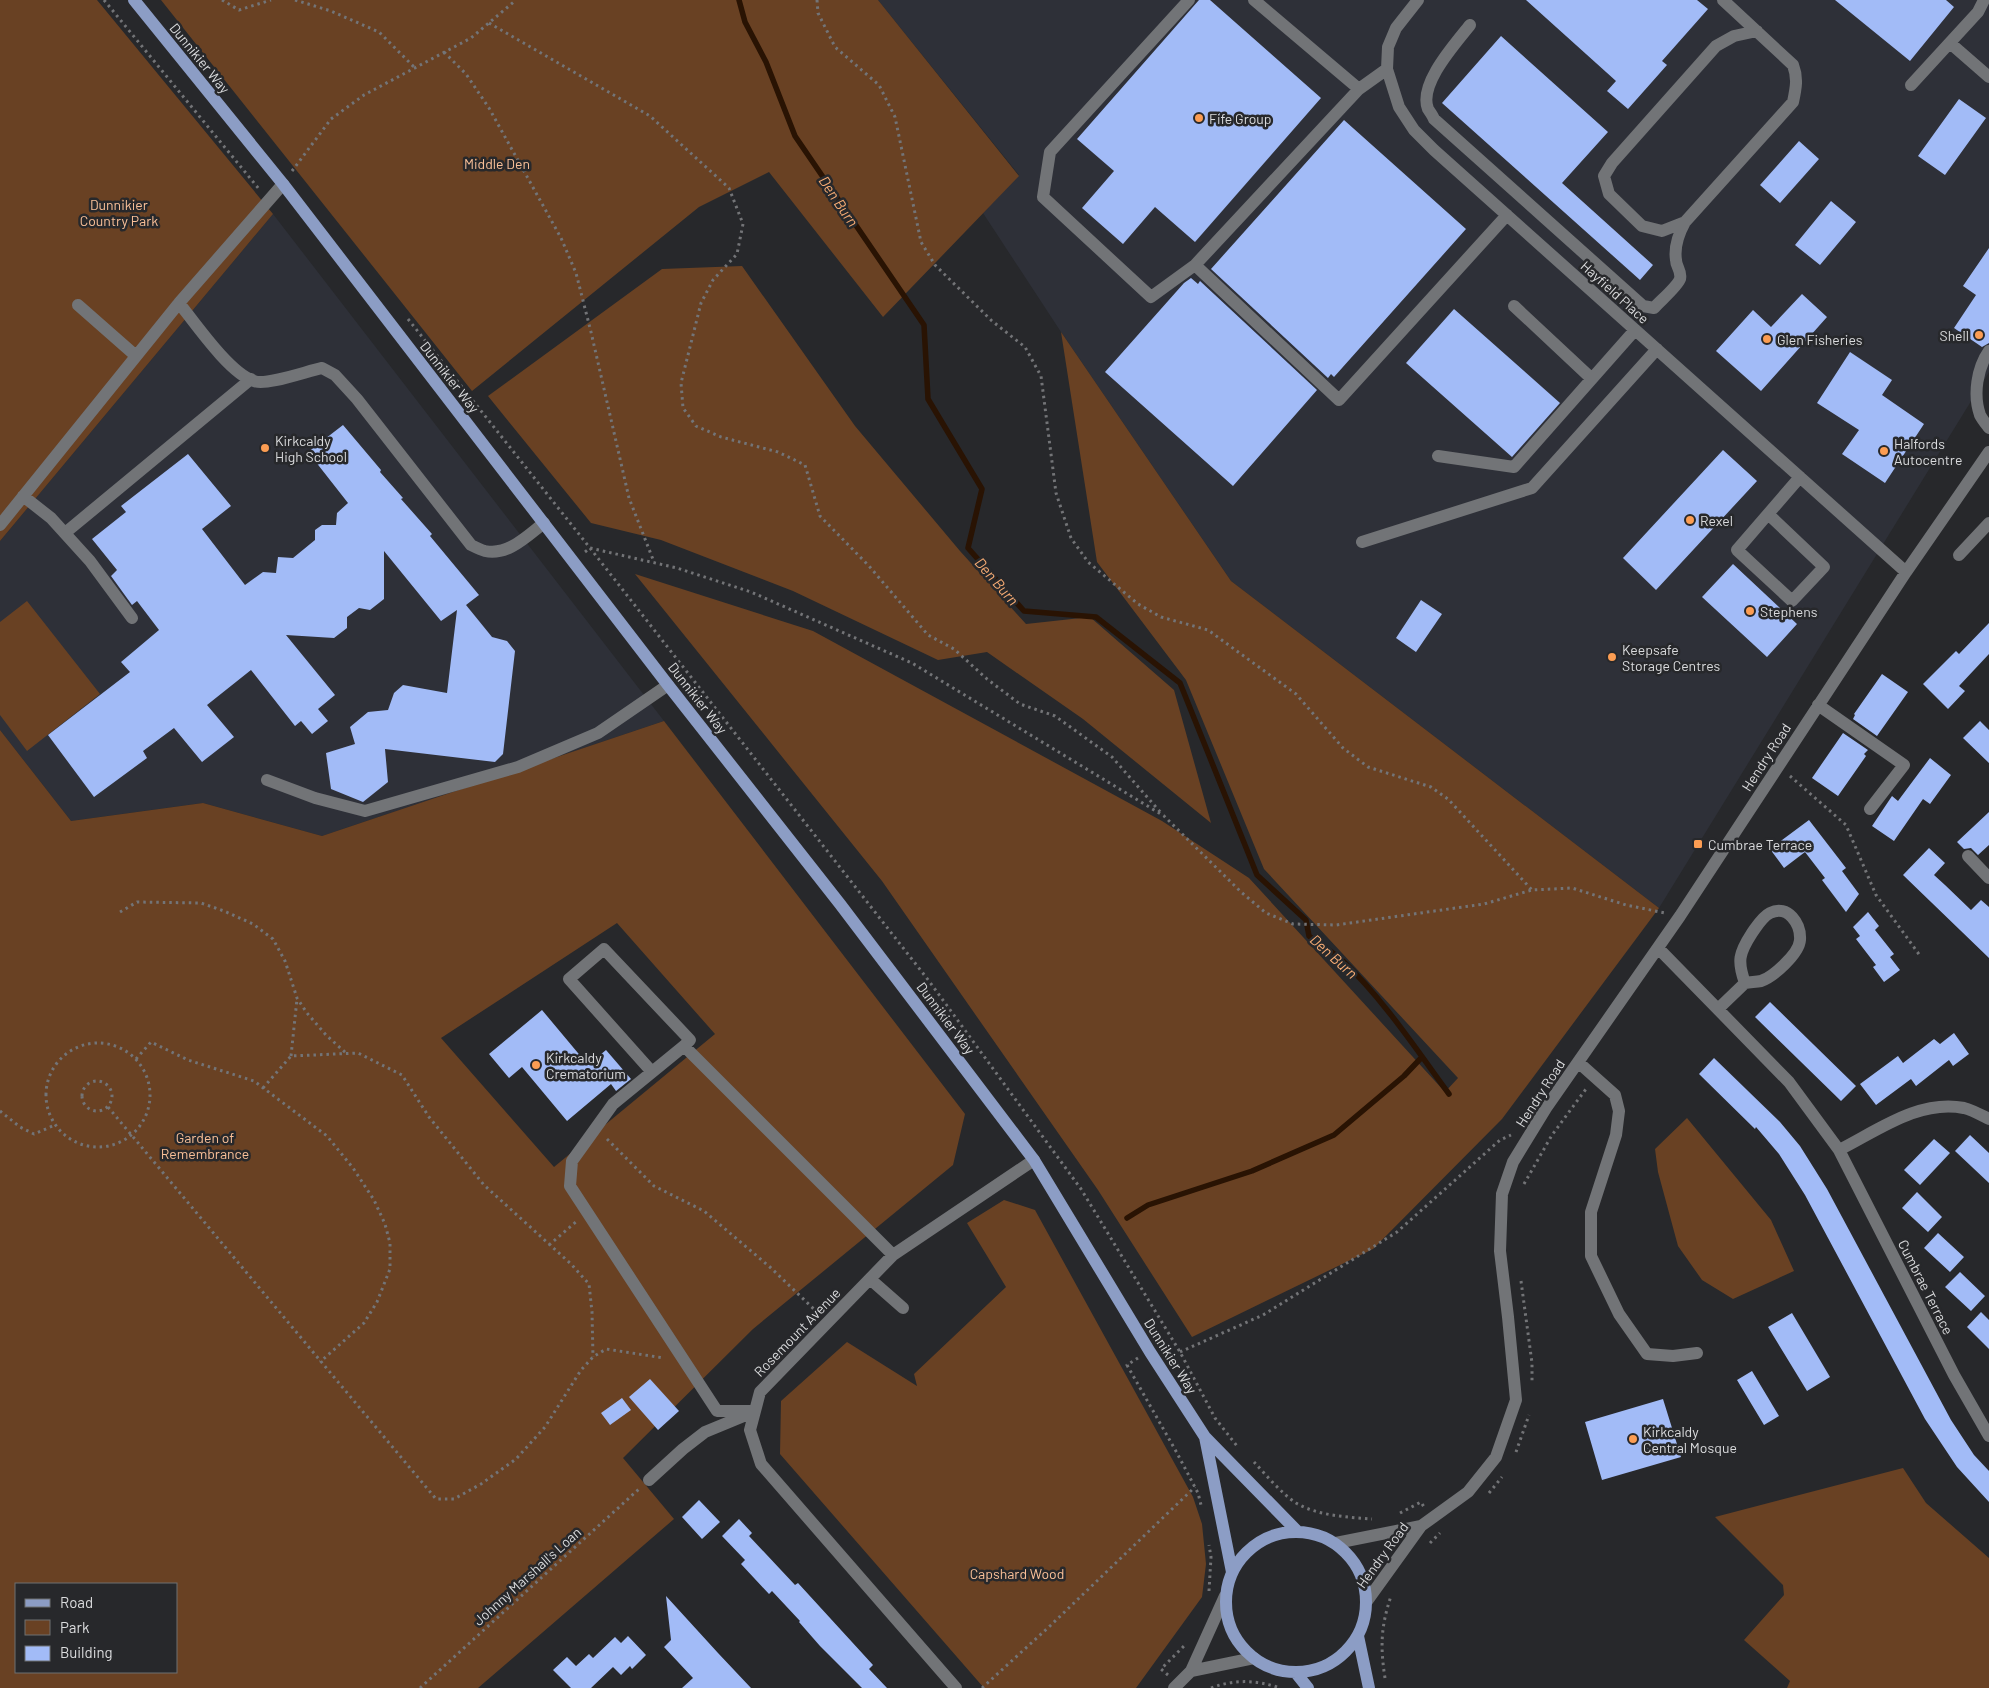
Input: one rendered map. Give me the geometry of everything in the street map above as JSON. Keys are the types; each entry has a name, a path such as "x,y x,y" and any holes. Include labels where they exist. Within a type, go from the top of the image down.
{"main road":[{"name":"Dunnikier Way","path":"134,0 283,184 668,685 840,904 1034,1160 1150,1352 1205,1437 1297,1531"},
{"name":"Dunnikier Way","path":"1205,1437 1232,1572"},
{"path":"1297,1531 1318,1534 1336,1543 1353,1559 1363,1579 1367,1601 1365,1619 1358,1636 1347,1652 1332,1663 1314,1670 1296,1673 1273,1669 1254,1658 1237,1641 1228,1620 1225,1596 1232,1572 1243,1555 1258,1542 1277,1533 1297,1531"},
{"path":"1358,1636 1369,1688"},
{"path":"1296,1673 1308,1688"}],"street":[{"path":"1189,0 1050,152 1043,197 1151,297 1195,265 1359,89 1387,69"},
{"path":"1254,0 1359,89"},
{"name":"Hayfield Place","path":"1418,0 1396,28 1388,47 1387,69 1399,107 1414,130 1434,150 1906,572"},
{"path":"1470,25 1445,56 1435,73 1427,94 1428,108 1434,119 1643,306 1654,308 1679,281 1680,272 1676,260 1677,248 1679,233 1685,222 1793,102 1797,87 1797,74 1793,65 1723,0"},
{"path":"1912,84 1978,12 1984,0"},
{"path":"1685,222 1662,231 1642,226 1609,194 1604,176 1612,163 1716,46 1734,36 1757,30"},
{"path":"1950,43 1989,77"},
{"path":"0,525 179,303 283,184"},
{"path":"1195,265 1340,400 1507,215"},
{"path":"179,303 234,368 254,382 276,380 322,368 336,375 471,544 485,551 497,551 513,547 544,523"},
{"path":"78,305 136,356"},
{"path":"1514,306 1592,379"},
{"path":"1438,456 1514,467 1635,330"},
{"path":"1362,542 1532,488 1657,349"},
{"path":"1989,351 1985,356 1976,386 1980,415 1989,428"},
{"path":"65,533 250,379"},
{"name":"Hendry Road","path":"1367,1601 1421,1526 1468,1492 1496,1457 1516,1400 1500,1251 1502,1194 1513,1162 1578,1062 1680,916 1906,572 1989,452"},
{"path":"1768,514 1824,567 1792,601 1736,550 1800,477"},
{"path":"24,496 52,518 90,561 132,618"},
{"path":"1959,555 1989,523"},
{"path":"267,780 315,798 365,811 518,767 598,733 668,685"},
{"path":"1818,705 1904,764 1870,809"},
{"path":"1968,856 1989,878"},
{"path":"1718,1009 1745,983 1762,981 1781,968 1793,955 1800,942 1798,926 1791,914 1780,910 1770,913 1761,920 1742,948 1740,970 1745,983"},
{"name":"Cumbrae Terrace","path":"1658,948 1789,1082 1839,1150 1954,1375 1989,1436"},
{"path":"652,1072 569,979 604,949 690,1040 684,1046 613,1104 572,1161 570,1186 717,1411 755,1411"},
{"path":"684,1046 894,1255"},
{"path":"1578,1062 1615,1095 1619,1111 1616,1135 1591,1212 1591,1256 1619,1314 1646,1354 1673,1356 1696,1352"},
{"path":"1839,1150 1916,1111 1943,1107 1965,1108 1989,1118"},
{"name":"Rosemount Avenue","path":"956,1688 761,1464 750,1430 760,1392 894,1255 1034,1160"},
{"path":"870,1279 903,1308"},
{"path":"649,1480 705,1432 755,1411"},
{"name":"Hendry Road","path":"1336,1543 1421,1526"},
{"path":"1175,1686 1191,1671 1225,1596"},
{"path":"1191,1671 1254,1658"}],"path":[{"path":"104,0 268,200"},
{"path":"222,0 239,10 271,0"},
{"path":"295,0 331,11 379,32 415,68"},
{"path":"283,184 331,119 364,94 471,38 516,0"},
{"path":"817,0 818,13 835,47 879,85 895,117 921,242 935,265 992,321 1025,347 1041,376 1056,493 1071,538 1088,562 1138,604 1161,617 1208,630 1296,694 1343,748 1368,767 1431,787 1448,799 1532,890"},
{"path":"489,22 650,116 728,188 743,224 738,254 713,280 701,303 681,383 683,408 696,426 721,437 778,452 805,465 820,516 870,566 928,635 954,649 987,679 1020,704 1055,716 1112,757 1164,816 1240,892 1266,913 1293,924 1336,925 1484,904 1532,890 1572,888 1626,905 1680,916"},
{"path":"444,52 466,74 489,108 565,246 576,273 591,332 629,498 655,563"},
{"path":"286,164 298,179"},
{"path":"405,315 590,548 952,1013 1081,1189 1180,1352 1214,1418 1244,1452"},
{"path":"590,548 655,563 751,592 912,663 1164,816"},
{"path":"1778,765 1846,825 1876,895 1921,957"},
{"path":"120,912 137,902 201,903 254,924 273,939 285,962 298,998 326,1034 347,1053"},
{"path":"263,1088 291,1056 298,998"},
{"path":"136,1059 151,1042 188,1060 254,1081 327,1136 353,1168 374,1200 385,1224 390,1243 390,1269 377,1302 364,1323 320,1362"},
{"path":"88,1044 106,1044 122,1049 136,1059 145,1073 150,1090 149,1107 143,1123 132,1136 117,1144 100,1148 83,1145 67,1138 55,1125 48,1110 46,1092 50,1075 59,1061 72,1050 88,1044"},
{"path":"291,1056 358,1053 402,1075 429,1117 484,1185 571,1264 589,1284 593,1329 593,1357"},
{"path":"97,1081 106,1084 112,1093 111,1103 108,1107 94,1111 86,1106 82,1097 84,1088 88,1084 97,1081"},
{"path":"108,1107 436,1498 454,1499 481,1484 516,1459 545,1426 581,1370 593,1357 606,1349 685,1361"},
{"path":"0,1111 20,1127 34,1134 55,1125"},
{"path":"1180,1352 1263,1315 1397,1232 1500,1140 1537,1124"},
{"path":"596,1128 654,1186 704,1211 771,1268 827,1322"},
{"path":"549,1245 587,1211"},
{"path":"1150,1352 1127,1365 1195,1487 1202,1508"},
{"path":"1250,1458 1296,1502 1317,1511 1341,1516 1374,1519"},
{"name":"Johnny Marshall's Loan","path":"420,1688 649,1480"},
{"path":"982,1688 1051,1625 1195,1487"},
{"path":"1393,1514 1402,1512 1421,1502 1442,1531 1423,1549"},
{"path":"1208,1540 1211,1557 1208,1600"},
{"path":"1385,1679 1381,1652 1384,1618 1393,1591"},
{"path":"1175,1686 1162,1669 1188,1641"},
{"path":"1211,1688 1240,1681 1260,1682 1280,1688"}],"shaded area":[{"path":"878,0 1989,0 1989,372 1659,908 1231,581 1061,332 983,213 1019,175"},
{"name":"Kirkcaldy High School","path":"273,214 664,721 322,836 203,803 71,821 0,730 0,541"}],"green space":[{"name":"Dunnikier Country Park","path":"0,0 97,0 273,214 0,541"},
{"name":"Middle Den","path":"161,0 878,0 1019,176 883,317 769,172 699,207 472,391"},
{"path":"742,266 855,426 960,551 1026,624 1090,617 1174,690 1211,823 1083,719 987,652 938,660 793,591 661,540 591,523 488,396 662,269"},
{"path":"1061,332 1231,581 1659,908 1502,1119 1373,1249 1192,1337 1098,1190 882,881 635,574 813,631 1162,821 1249,878 1445,1092 1458,1078 1264,869 1186,680 1097,562"},
{"path":"27,601 100,694 27,751 0,715 0,622"},
{"name":"Garden of Remembrance","path":"664,721 965,1114 953,1165 753,1329 623,1458 674,1519 478,1688 0,1688 0,730 71,821 203,803 322,836","holes":["617,923 715,1034 554,1167 441,1038"]},
{"path":"1687,1118 1771,1220 1794,1271 1733,1299 1702,1280 1678,1246 1658,1172 1655,1149"},
{"name":"Capshard Wood","path":"1004,1200 1035,1210 1193,1497 1202,1524 1206,1564 1202,1597 1136,1688 984,1688 780,1454 781,1401 847,1342 917,1386 914,1374 1006,1287 967,1223"},
{"path":"1903,1468 1926,1503 1989,1558 1989,1688 1787,1688 1790,1681 1744,1640 1784,1595 1783,1585 1715,1517"}],"building":[{"name":"Fife Group","path":"1199,0 1210,0 1321,98 1195,242 1155,207 1123,244 1082,208 1114,171 1077,139"},
{"path":"1526,0 1697,0 1708,9 1662,61 1667,65 1628,109 1607,91 1616,81"},
{"path":"1835,0 1946,0 1954,7 1910,61"},
{"path":"1501,36 1608,132 1562,183 1653,265 1640,280 1442,103"},
{"path":"1959,99 1986,118 1945,175 1918,156"},
{"path":"1344,120 1466,229 1334,377 1331,374 1328,378 1211,269"},
{"path":"1799,141 1819,159 1780,203 1760,185"},
{"path":"1831,201 1856,222 1820,265 1795,245"},
{"path":"1989,248 1989,343 1982,347 1954,328 1976,295 1963,286"},
{"path":"1191,278 1198,284 1200,281 1317,390 1233,486 1105,372 1184,283"},
{"name":"Glen Fisheries","path":"1802,294 1827,317 1761,391 1716,351 1753,310 1771,327"},
{"path":"1454,309 1560,403 1512,457 1406,363"},
{"path":"1850,352 1892,380 1882,395 1924,424 1885,483 1842,454 1859,430 1817,403"},
{"path":"343,425 381,470 380,472 403,498 401,499 432,534 430,536 479,595 466,605 492,637 507,641 515,651 503,754 495,762 385,749 388,782 363,802 331,789 326,753 355,744 350,727 368,712 388,710 394,693 403,685 447,693 457,610 441,621 384,551 384,599 370,610 359,608 347,617 347,628 334,638 286,635 335,695 318,709 328,721 312,734 301,721 295,726 251,670 207,705 234,737 202,762 174,728 143,751 147,758 94,797 48,735 130,672 121,662 159,630 137,601 132,605 111,576 117,570 92,539 126,512 121,506 188,454 231,506 202,529 245,585 263,572 276,573 278,557 293,558 315,540 315,530 322,525 336,525 337,513 348,503 308,452"},
{"name":"Rexel","path":"1723,450 1757,481 1656,590 1623,558"},
{"name":"Stephens","path":"1733,564 1797,624 1767,657 1702,597"},
{"path":"1421,600 1442,614 1416,652 1396,638"},
{"path":"1989,623 1989,654 1959,686 1965,691 1948,709 1923,684 1956,651 1959,654"},
{"path":"1882,674 1908,692 1877,736 1853,719 1854,714"},
{"path":"1980,721 1989,730 1989,763 1963,738"},
{"path":"1843,733 1868,750 1864,754 1866,756 1838,796 1812,778"},
{"path":"1930,758 1951,775 1930,804 1923,799 1894,841 1872,826 1892,796 1898,801"},
{"path":"1989,812 1989,845 1978,855 1971,848 1964,849 1957,842"},
{"path":"1809,820 1846,868 1842,871 1859,894 1846,912 1822,880 1825,878 1805,852 1784,868 1770,849"},
{"path":"1929,848 1945,863 1934,875 1971,910 1981,900 1989,907 1989,958 1903,875"},
{"path":"1868,912 1879,926 1875,930 1894,954 1890,957 1900,970 1884,982 1873,967 1876,965 1856,939 1860,936 1853,927"},
{"path":"1770,1002 1856,1086 1841,1101 1755,1017"},
{"name":"Kirkcaldy Crematorium","path":"542,1010 588,1065 606,1050 631,1079 616,1091 611,1084 567,1121 522,1067 509,1078 489,1054"},
{"path":"1954,1033 1969,1054 1953,1066 1949,1060 1916,1086 1911,1079 1876,1105 1860,1084 1898,1056 1903,1063 1934,1039 1940,1044"},
{"path":"1714,1058 1780,1122 1800,1146 1827,1189 1951,1420 1974,1455 1989,1471 1989,1502 1957,1467 1925,1419 1805,1195 1779,1154 1756,1127 1755,1129 1699,1074"},
{"path":"1970,1135 1989,1153 1989,1183 1955,1151"},
{"path":"1934,1139 1950,1153 1920,1185 1904,1170"},
{"path":"1917,1192 1942,1217 1928,1232 1902,1208"},
{"path":"1938,1233 1964,1257 1950,1272 1924,1248"},
{"path":"1960,1272 1985,1296 1971,1311 1945,1287"},
{"path":"1981,1312 1989,1320 1989,1349 1967,1327"},
{"path":"1792,1313 1830,1377 1807,1391 1768,1327"},
{"path":"1752,1371 1779,1416 1764,1425 1737,1380"},
{"path":"650,1379 679,1411 658,1430 629,1397"},
{"path":"622,1398 631,1410 610,1425 601,1413"},
{"name":"Kirkcaldy Central Mosque","path":"1663,1399 1681,1457 1602,1480 1585,1422"},
{"path":"699,1500 720,1522 702,1539 682,1517"},
{"path":"739,1519 752,1533 749,1536 795,1585 798,1583 873,1665 869,1669 887,1688 862,1688 820,1646 772,1591 769,1594 741,1564 745,1560 722,1536"},
{"path":"666,1596 751,1688 682,1688 693,1678 664,1647 671,1640"},
{"path":"628,1636 646,1655 632,1669 630,1666 621,1675 613,1667 591,1688 571,1688 553,1670 567,1657 576,1666 589,1654 593,1658 615,1637 621,1643"}],"waterway":[{"name":"Den Burn","path":"739,0 745,22 766,62 795,136 924,325 928,399 982,489 968,548 1024,611 1096,617 1180,683 1257,875 1306,920 1309,936 1331,951 1358,976 1399,1025 1449,1094"},
{"path":"1127,1218 1148,1205 1252,1171 1334,1135 1404,1076 1422,1057"}],"place":[{"name":"Fife Group","path":"1199,118"},
{"name":"Shell","path":"1979,335"},
{"name":"Glen Fisheries","path":"1767,339"},
{"name":"Kirkcaldy High School","path":"265,448"},
{"name":"Halfords Autocentre","path":"1884,451"},
{"name":"Rexel","path":"1690,520"},
{"name":"Stephens","path":"1750,611"},
{"name":"Keepsafe Storage Centres","path":"1612,657"},
{"name":"Cumbrae Terrace","path":"1698,844"},
{"name":"Kirkcaldy Crematorium","path":"536,1065"},
{"name":"Kirkcaldy Central Mosque","path":"1633,1439"}]}
